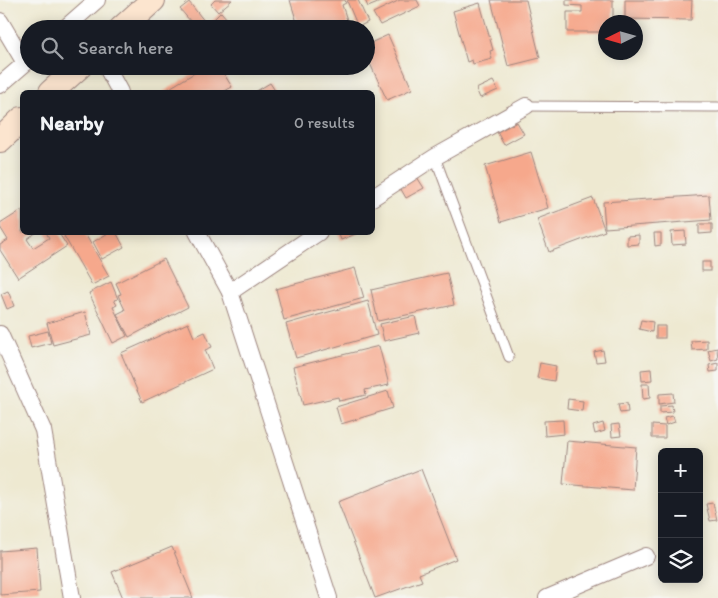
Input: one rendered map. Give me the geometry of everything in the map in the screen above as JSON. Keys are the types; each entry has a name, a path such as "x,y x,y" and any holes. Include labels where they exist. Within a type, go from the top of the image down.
{"main road":[{"path":"131,20 153,0"},
{"path":"53,90 70,75"},
{"path":"0,140 20,121"}],"street":[{"path":"74,20 97,0"},
{"path":"0,21 20,51"},
{"path":"0,85 20,67"},
{"path":"111,75 119,90"},
{"path":"375,196 435,157 526,106"},
{"path":"199,235 230,292 329,598"},
{"path":"230,292 316,235"},
{"path":"0,334 43,430 72,598"},
{"path":"547,598 646,556"}],"lane":[{"path":"526,106 718,107"},
{"path":"435,157 509,357"}],"building":[{"path":"215,0 232,0 218,12 211,4"},
{"path":"290,0 345,0 346,3 342,5 347,20 296,20"},
{"path":"358,0 367,20 355,20 347,1"},
{"path":"365,0 385,0 368,7"},
{"path":"400,0 417,0 420,6 380,25 373,13"},
{"path":"491,0 526,0 540,58 508,66"},
{"path":"566,0 613,0 613,15 598,15 598,32 567,32 567,12 582,12 582,6 566,5"},
{"path":"625,0 692,0 691,20 643,19 643,15 625,15"},
{"path":"189,2 203,20 189,20 180,9"},
{"path":"480,3 493,50 490,51 492,59 473,64 472,60 467,62 453,11"},
{"path":"221,12 228,20 213,20"},
{"path":"388,35 412,89 387,100 375,74 375,41"},
{"path":"191,75 225,75 232,87 227,90 166,90"},
{"path":"493,81 498,90 480,98 476,89"},
{"path":"270,83 275,90 258,90"},
{"path":"517,122 524,134 504,145 497,132"},
{"path":"531,152 548,208 501,222 485,166"},
{"path":"415,174 424,188 406,198 398,184"},
{"path":"709,195 711,220 605,228 603,202"},
{"path":"593,198 605,231 549,252 537,219"},
{"path":"20,211 20,235 33,235 27,239 33,248 49,238 48,235 60,235 67,246 18,278 0,250 0,245 8,240 0,224"},
{"path":"699,224 712,224 712,233 699,234"},
{"path":"685,231 686,244 672,245 671,232"},
{"path":"654,233 661,233 661,245 655,246"},
{"path":"86,235 109,276 92,285 64,236"},
{"path":"105,235 118,235 124,247 102,259 93,242"},
{"path":"339,235 353,235 341,240"},
{"path":"639,235 639,244 627,245 627,236"},
{"path":"164,259 188,307 129,337 117,314 125,310 118,295 121,294 116,283"},
{"path":"702,262 710,262 710,271 702,271"},
{"path":"355,268 364,298 284,320 276,289"},
{"path":"447,273 454,305 378,321 371,290"},
{"path":"111,282 118,299 114,300 117,305 113,307 127,336 113,343 89,293"},
{"path":"8,291 14,306 7,309 1,294"},
{"path":"368,301 377,335 296,358 286,324"},
{"path":"85,312 91,335 53,345 47,323"},
{"path":"415,316 419,333 384,341 380,324"},
{"path":"641,320 653,322 652,332 639,329"},
{"path":"188,323 194,337 205,332 212,347 205,350 213,369 142,402 121,353"},
{"path":"656,326 665,326 665,338 656,338"},
{"path":"48,331 51,343 31,348 28,336"},
{"path":"707,340 707,349 692,350 691,341"},
{"path":"379,346 389,385 365,390 366,395 339,401 338,397 303,405 293,367"},
{"path":"717,348 718,359 711,361 708,350"},
{"path":"603,350 605,361 596,362 594,352"},
{"path":"540,363 556,366 554,381 537,378"},
{"path":"718,363 718,371 710,372 709,365"},
{"path":"651,369 652,380 642,381 641,370"},
{"path":"642,384 649,384 650,398 643,399"},
{"path":"388,391 393,408 341,424 336,407"},
{"path":"673,393 674,402 659,404 659,394"},
{"path":"568,399 583,401 582,411 567,409"},
{"path":"627,403 628,412 620,413 618,404"},
{"path":"672,405 673,412 660,413 660,406"},
{"path":"673,416 675,422 666,425 664,418"},
{"path":"563,420 564,434 545,436 544,421"},
{"path":"603,423 605,431 595,434 593,426"},
{"path":"619,424 621,436 612,437 611,425"},
{"path":"652,425 665,426 665,438 652,438"},
{"path":"567,441 636,447 633,490 563,484"},
{"path":"421,469 456,559 419,574 422,581 375,598 338,502"},
{"path":"713,503 717,520 710,521 706,504"},
{"path":"172,547 193,598 123,598 112,572"},
{"path":"37,548 40,592 0,595 0,551"}]}
